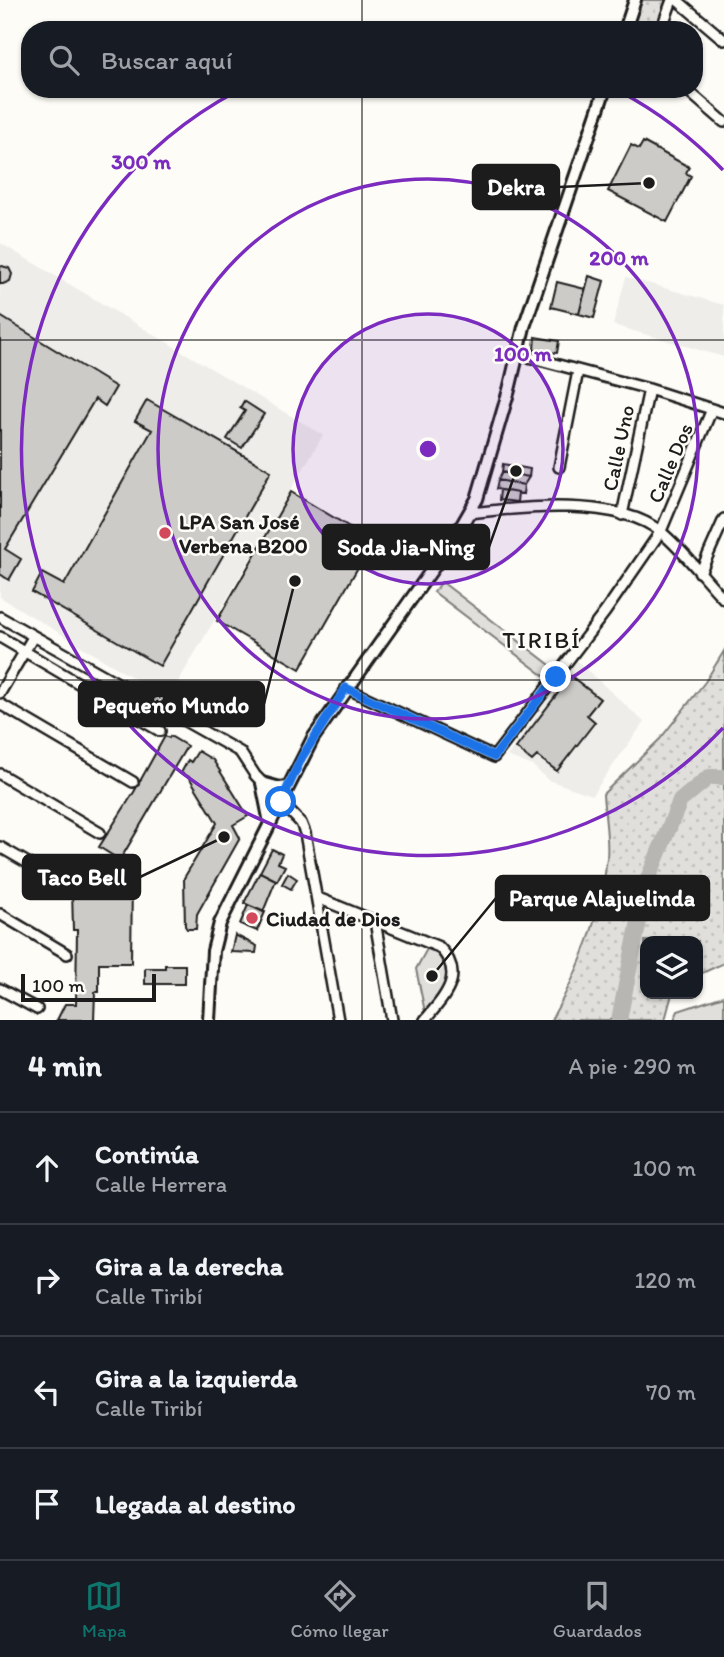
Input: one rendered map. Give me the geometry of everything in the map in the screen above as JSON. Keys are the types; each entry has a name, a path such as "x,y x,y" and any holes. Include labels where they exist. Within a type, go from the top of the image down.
{"street":[{"path":"628,21 635,0"},
{"path":"665,21 675,0 701,21"},
{"path":"703,23 724,40"},
{"path":"209,1020 213,951 220,923 302,757 346,688 470,513 486,472 517,354 554,236 602,98"},
{"path":"696,98 724,122"},
{"path":"517,354 649,389 724,413"},
{"path":"559,467 578,371"},
{"name":"Calle Uno","path":"622,515 649,389"},
{"name":"Calle Dos","path":"346,688 494,757 620,591 661,531 712,408"},
{"path":"470,513 576,507 602,509 646,522 661,531 724,599"},
{"path":"700,573 724,519"},
{"path":"0,617 240,752 252,772 301,823 318,898 338,1020"},
{"path":"0,637 160,731"},
{"path":"0,693 33,637"},
{"path":"0,704 133,782"},
{"path":"0,774 100,833"},
{"path":"262,783 280,788 288,787"},
{"path":"262,783 270,823"},
{"path":"0,847 68,886"},
{"path":"318,898 439,947 447,955 452,968 452,982 447,994 425,1020"},
{"path":"0,914 67,954"},
{"path":"375,921 391,1020"},
{"path":"0,989 37,1009"}],"shaded area":[{"path":"641,0 666,0 659,21 633,21"},
{"path":"0,243 323,435 168,699 0,597"},
{"path":"626,277 724,305 724,357 613,325"},
{"path":"442,582 554,668 547,678 434,592"},
{"path":"724,651 724,963 703,973 703,936 640,936 640,999 671,999 665,1020 551,1020 580,962 600,901 607,850 603,794 660,739 705,682"},
{"path":"576,660 644,722 592,795 548,780 533,766 507,756"},
{"path":"428,947 439,954 448,970 444,987 425,1012 416,969"},
{"path":"724,996 724,1020 674,1020 678,1011"}],"building":[{"path":"643,142 689,167 686,173 691,176 667,222 608,191 631,145 639,149"},
{"path":"0,267 9,268 12,274 10,281 0,284"},
{"path":"589,276 604,281 594,318 579,314"},
{"path":"557,282 585,289 579,314 551,307"},
{"path":"0,316 116,387 105,406 95,399 5,549 21,559 9,580 0,574"},
{"path":"535,337 559,341 557,353 534,350"},
{"name":"LPA San José Verbena B200","path":"147,400 271,471 160,666 32,592 42,573 64,585 152,430 135,421"},
{"path":"244,401 264,414 242,448 227,439 245,411 240,408"},
{"path":"503,464 530,469 529,477 502,472"},
{"path":"502,472 529,477 524,485 498,480"},
{"path":"498,480 524,485 523,494 496,489"},
{"path":"500,490 518,493 517,502 499,500"},
{"path":"291,492 373,541 300,669 217,621"},
{"path":"571,676 600,699 587,715 595,722 557,771 537,756 532,761 516,748"},
{"path":"165,736 187,746 120,860 99,847"},
{"path":"198,751 213,760 248,816 233,825 240,838 197,914 196,929 187,929 184,878 217,823 189,777 181,773 188,760 191,762"},
{"path":"272,849 282,854 278,863 285,866 277,881 260,872"},
{"path":"88,859 99,866 102,861 132,881 131,963 99,963 99,992 95,992 94,1020 57,1020 65,1004 76,1004 77,930 73,930 72,890"},
{"path":"260,872 276,880 263,912 244,903"},
{"path":"288,873 297,879 291,889 282,884"},
{"name":"Ciudad de Dios","path":"248,905 265,912 257,931 240,924"},
{"path":"235,935 257,946 256,953 231,952"},
{"path":"165,965 185,965 185,984 145,984 145,968 165,968"},
{"path":"165,965 185,965 185,984 145,984 145,968 165,968"}],"waterway":[{"path":"619,1020 647,881 680,801 709,777 724,777"}],"place":[{"name":"Dekra","path":"649,183"},
{"name":"Soda Jia-Ning","path":"516,471"},
{"name":"LPA San José Verbena B200","path":"165,533"},
{"name":"Pequeño Mundo","path":"295,581"},
{"name":"Taco Bell","path":"224,837"},
{"name":"Ciudad de Dios","path":"252,918"},
{"name":"Parque Alajuelinda","path":"432,976"}],"district":[{"name":"TIRIBÍ","path":"542,640"}],"route":[{"path":"281,802 313,737 346,688 494,757 556,677"}]}
